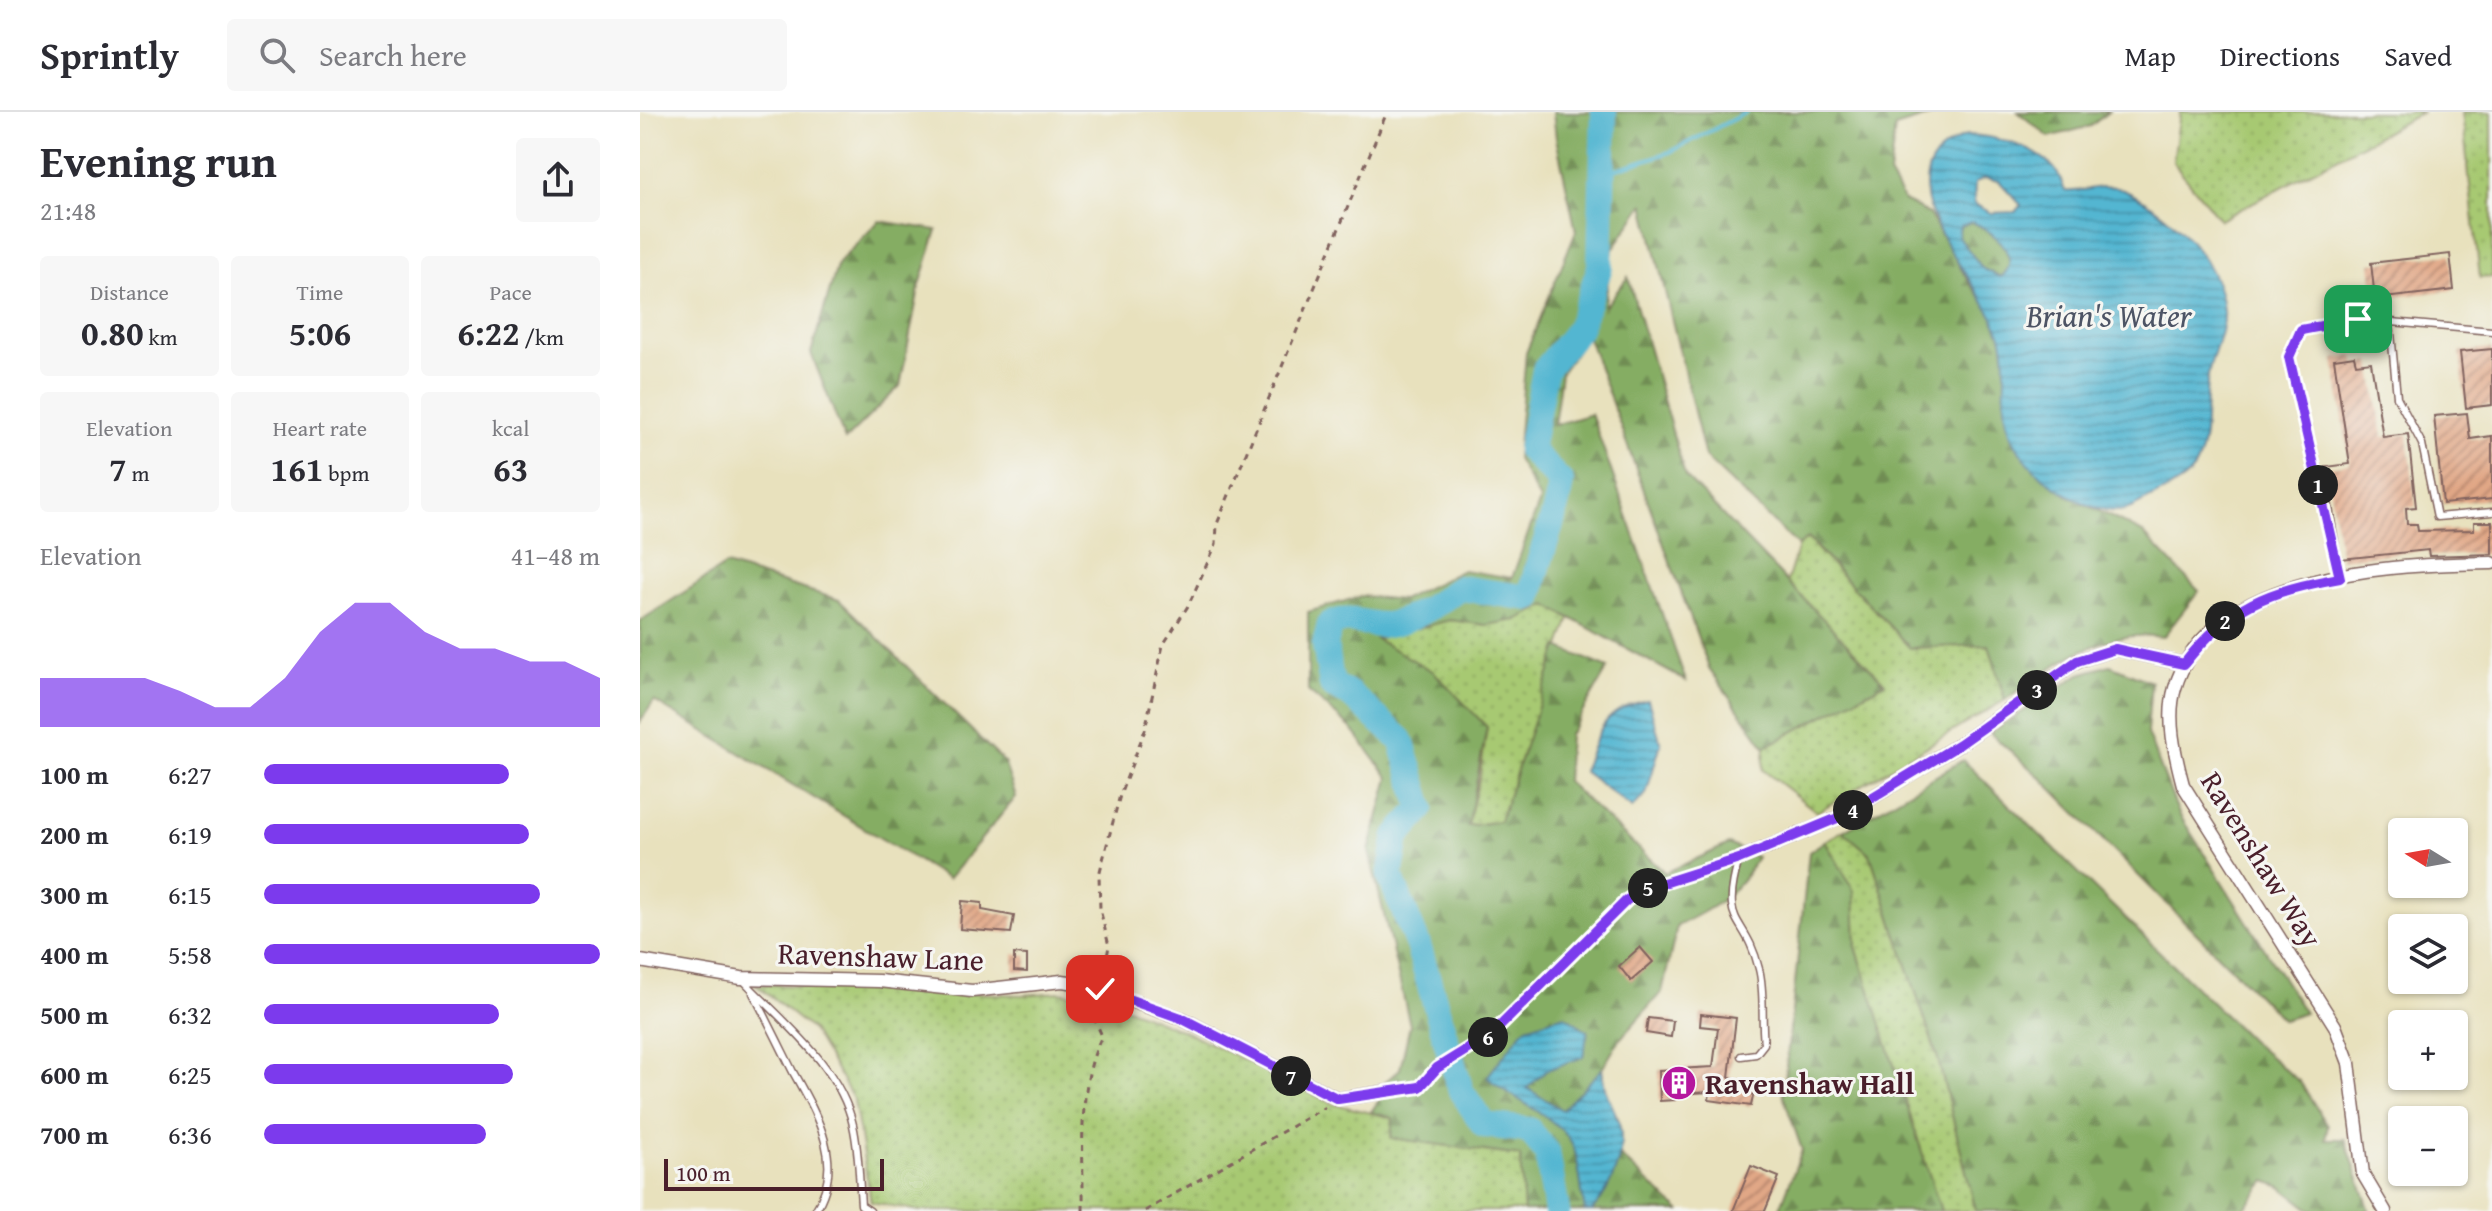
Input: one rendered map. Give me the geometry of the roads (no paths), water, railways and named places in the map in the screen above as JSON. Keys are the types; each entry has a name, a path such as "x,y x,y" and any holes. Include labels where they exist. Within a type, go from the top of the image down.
{"street":[{"name":"Ravenshaw Way","path":"2385,1211 2363,1174 2349,1063 2335,1026 2183,785 2173,745 2174,692 2184,664 2206,636 2236,613 2283,588 2411,564 2492,563"},
{"path":"1739,859 1840,817 1960,744 2077,661 2115,649 2184,664"},
{"name":"Ravenshaw Lane","path":"640,961 745,982 879,981 972,991 1062,981 1100,989 1181,1018 1338,1099 1384,1092"}],"lane":[{"path":"2340,578 2289,357 2301,330 2358,319 2492,331"},
{"path":"2390,322 2397,397 2422,444 2437,517 2492,512"},
{"path":"1739,859 1730,890 1730,912 1759,967 1764,1044 1756,1054 1741,1056"},
{"path":"745,982 821,1121 830,1168 826,1195 815,1211"},
{"path":"745,982 807,1045 842,1094 853,1123 861,1205 870,1211"}],"water":[{"name":"Brian's Water","path":"1967,135 1990,137 2025,148 2056,170 2065,191 2112,187 2136,196 2171,221 2201,255 2220,292 2223,319 2208,376 2203,443 2196,465 2185,478 2131,508 2109,510 2066,494 2029,464 2008,424 2005,359 1999,330 1937,226 1928,200 1927,174 1939,153","holes":["1984,178 1999,181 2021,205 2015,212 1991,213 1974,204 1975,183","1972,222 2003,245 2009,261 2001,277 1983,269 1958,236 1960,226"]},
{"path":"1648,700 1661,743 1646,794 1632,808 1583,771 1599,733 1611,716 1632,704"},
{"path":"1564,1015 1588,1031 1583,1057 1547,1070 1527,1088 1562,1110 1602,1069 1606,1090 1617,1117 1621,1142 1612,1179 1592,1211 1585,1211 1576,1156 1569,1138 1548,1119 1487,1077 1526,1027"}],"waterway":[{"path":"1557,1211 1547,1152 1529,1130 1484,1125 1461,1091 1418,945 1390,876 1397,836 1422,808 1401,740 1350,694 1332,685 1325,645 1330,624 1347,620 1384,625 1401,622 1460,588 1530,598 1561,482 1530,450 1545,370 1579,328 1600,267 1604,112"},
{"path":"1602,174 1670,152 1747,112"}],"place":[{"name":"Ravenshaw Hall","path":"1679,1083"}]}
